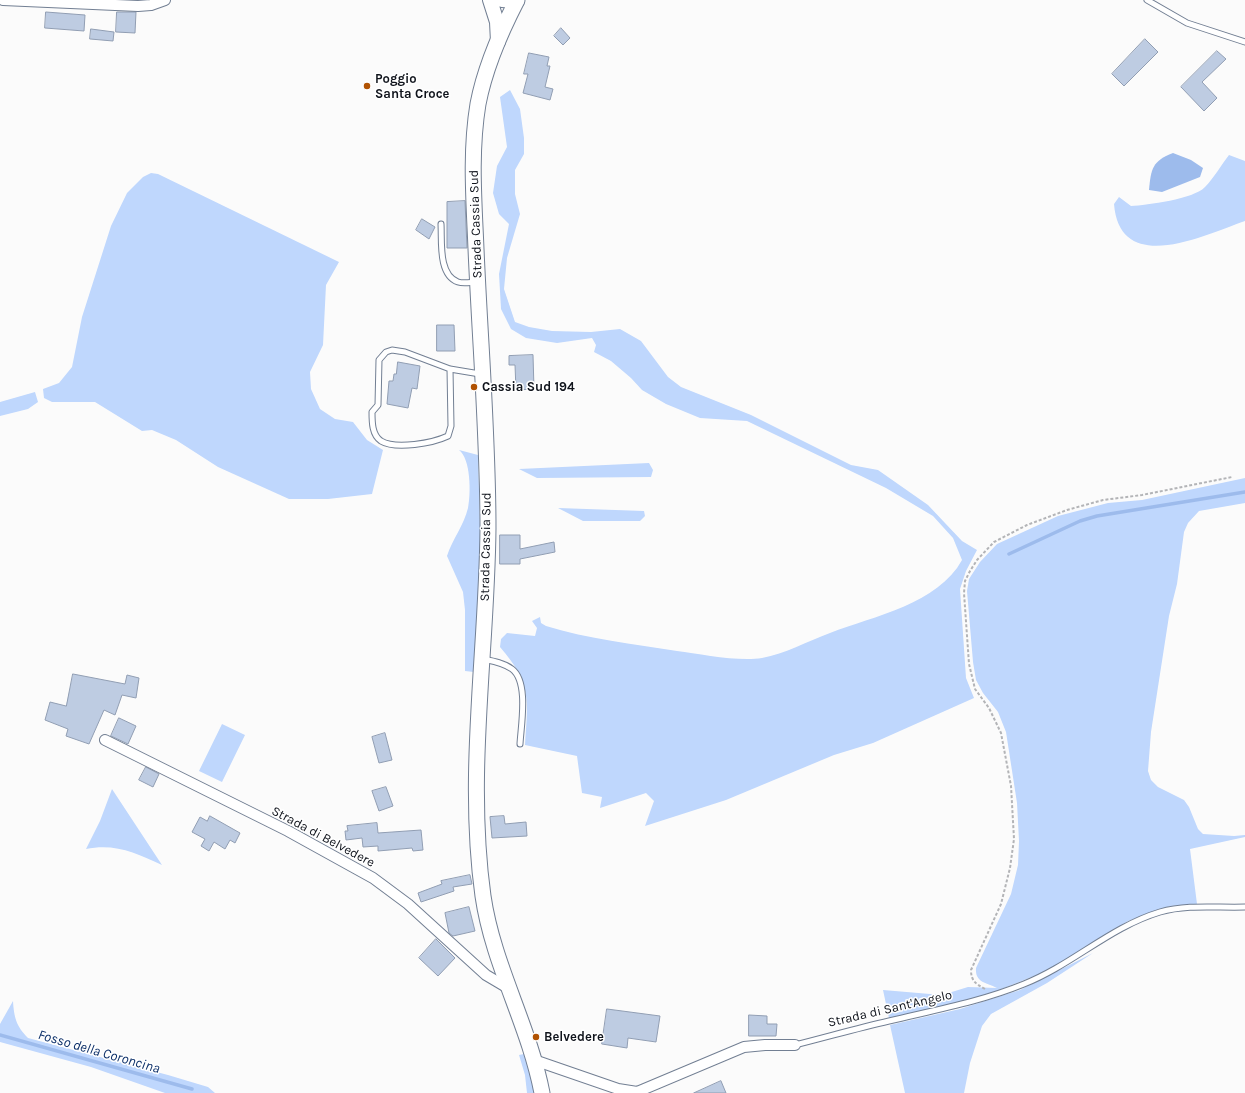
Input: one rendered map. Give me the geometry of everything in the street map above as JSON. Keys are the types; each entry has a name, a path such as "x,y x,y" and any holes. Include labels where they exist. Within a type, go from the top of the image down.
{"main road":[{"name":"Strada Cassia Sud","path":"513,0 482,88 474,135 474,184 488,524 476,790 480,868 490,933 499,964 534,1060 542,1093"}],"street":[{"path":"2,0 138,6 150,5 165,0"},
{"path":"490,0 497,22 498,42"},
{"name":"Strada di Belvedere","path":"105,740 288,831 368,875 408,904 486,975 508,988"},
{"name":"Strada di Sant'Angelo","path":"534,1060 618,1090 636,1092 744,1047 795,1045"}],"lane":[{"path":"1147,0 1187,23 1245,42"},
{"path":"441,224 444,266 447,273 452,279 459,282 478,282"},
{"path":"450,369 451,426 448,436 434,441 405,445 382,441 376,435 372,424 372,412 378,405 379,360 386,352 392,350 405,352 450,369 482,374"},
{"path":"482,659 500,663 513,670 520,680 523,696 520,744"},
{"name":"Strada di Sant'Angelo","path":"795,1045 890,1021 972,1003 997,994 1050,972 1121,928 1161,912 1188,908 1245,907"}],"path":[{"path":"997,994 976,985 971,978 971,970 1001,904 1010,868 1014,839 1011,786 1001,733 989,708 975,689 971,677 965,616 965,581 977,560 994,542 1034,523 1067,510 1103,500 1156,492 1232,477"}],"shaded area":[{"path":"510,90 520,109 524,138 524,154 515,170 515,194 520,214 507,258 504,289 515,322 529,327 552,331 591,332 620,329 641,341 668,377 681,387 751,415 851,465 878,470 928,505 962,541 977,550 966,571 960,589 966,678 974,698 873,743 834,755 726,800 645,826 654,801 646,793 600,808 602,797 582,793 577,756 525,745 527,715 526,693 518,671 500,647 501,639 507,633 535,636 537,628 532,621 540,617 541,623 546,626 595,638 720,657 742,659 762,658 779,654 830,633 904,607 937,588 951,575 962,560 953,538 933,516 886,488 747,421 700,418 666,404 642,390 631,378 611,361 594,352 596,345 592,338 557,343 526,338 511,329 501,309 499,274 509,224 499,214 493,193 497,166 507,147 500,97"},
{"path":"1173,153 1191,160 1203,168 1200,177 1162,192 1149,190 1154,167 1161,159"},
{"path":"1229,155 1245,161 1245,221 1208,235 1167,245 1148,245 1131,239 1120,226 1114,204 1119,197 1131,206 1170,201 1191,195 1205,187"},
{"path":"151,173 158,174 339,262 326,285 323,345 310,372 311,389 320,409 335,419 353,422 367,440 383,450 372,494 328,499 289,499 218,467 176,440 152,430 142,431 95,402 52,402 44,398 43,389 59,383 72,367 82,317 111,226 127,193 143,177"},
{"path":"35,392 38,402 28,409 0,416 0,402"},
{"path":"459,450 478,455 481,560 474,672 465,671 465,610 463,592 447,556 464,520 469,502 470,486 468,469 466,461"},
{"path":"649,463 653,470 651,477 537,478 519,469"},
{"path":"1245,478 1245,503 1199,511 1188,523 1184,532 1177,584 1169,616 1151,732 1148,771 1151,780 1158,787 1184,800 1189,807 1198,829 1203,834 1234,836 1245,835 1245,837 1190,849 1197,904 1171,906 1128,921 1052,969 976,999 889,1018 883,990 942,995 968,987 997,988 979,979 977,977 976,968 1011,894 1018,865 1019,841 1017,803 1006,732 998,712 983,693 976,680 973,662 967,591 969,579 980,562 997,544 1058,516 1108,503 1142,500"},
{"path":"558,508 644,511 645,516 640,521 583,521"},
{"path":"222,724 245,735 222,782 199,771"},
{"path":"112,789 162,865 134,853 116,848 97,847 86,849 100,821"},
{"path":"1093,953 1047,983 991,1014 982,1026 970,1063 964,1093 905,1093 890,1025 960,1009 1020,990"},
{"path":"13,1001 16,1021 28,1038 168,1075 208,1087 215,1093 165,1093 91,1067 0,1042 0,1024"},
{"path":"524,1054 535,1093 527,1093 525,1075 519,1055"}],"building":[{"path":"46,12 85,15 84,31 45,28"},
{"path":"117,12 136,12 135,33 116,32"},
{"path":"561,28 570,38 563,45 554,36"},
{"path":"91,29 114,32 113,41 90,39"},
{"path":"1145,39 1158,52 1124,86 1112,74"},
{"path":"1217,51 1226,59 1202,82 1217,98 1204,111 1181,87"},
{"path":"529,53 549,57 547,66 550,66 545,87 553,89 550,100 523,93 528,74 524,74"},
{"path":"465,201 467,248 447,248 447,202"},
{"path":"422,219 435,227 429,239 416,230"},
{"path":"437,325 454,325 455,351 437,351"},
{"path":"533,355 534,389 516,390 515,365 509,365 509,356"},
{"path":"398,362 420,366 417,389 412,388 408,408 387,404 389,381 393,381"},
{"path":"500,535 520,535 520,549 554,542 555,552 520,559 520,564 500,564"},
{"path":"73,674 125,684 127,675 139,678 136,698 122,695 115,715 104,710 89,744 66,736 68,729 45,720 50,702 66,706"},
{"path":"119,718 136,726 128,744 111,736"},
{"path":"385,733 392,760 379,763 372,737"},
{"path":"146,767 159,774 153,787 139,780"},
{"path":"386,787 393,806 379,811 372,791"},
{"path":"210,816 240,833 235,843 230,840 225,849 214,842 209,851 201,846 205,839 192,832 200,817 207,821"},
{"path":"504,816 505,824 526,822 527,836 492,838 490,817"},
{"path":"377,823 378,833 421,830 423,850 413,851 412,848 378,851 378,846 363,847 362,838 346,840 345,831 348,831 347,826"},
{"path":"470,875 472,884 453,887 454,891 421,902 418,893 442,884 441,881"},
{"path":"469,907 475,931 453,936 449,933 445,913"},
{"path":"436,939 455,958 438,976 419,958"},
{"path":"607,1009 660,1016 656,1042 628,1038 627,1048 602,1044"},
{"path":"749,1015 767,1016 767,1024 777,1024 776,1036 749,1036"},
{"path":"721,1081 726,1093 694,1093"}],"waterway":[{"path":"1009,554 1080,521 1097,516 1245,492"},
{"name":"Fosso della Coroncina","path":"0,1035 192,1089"}],"place":[{"name":"Poggio Santa Croce","path":"367,86"},
{"name":"Cassia Sud 194","path":"474,387"},
{"name":"Belvedere","path":"536,1037"}]}
